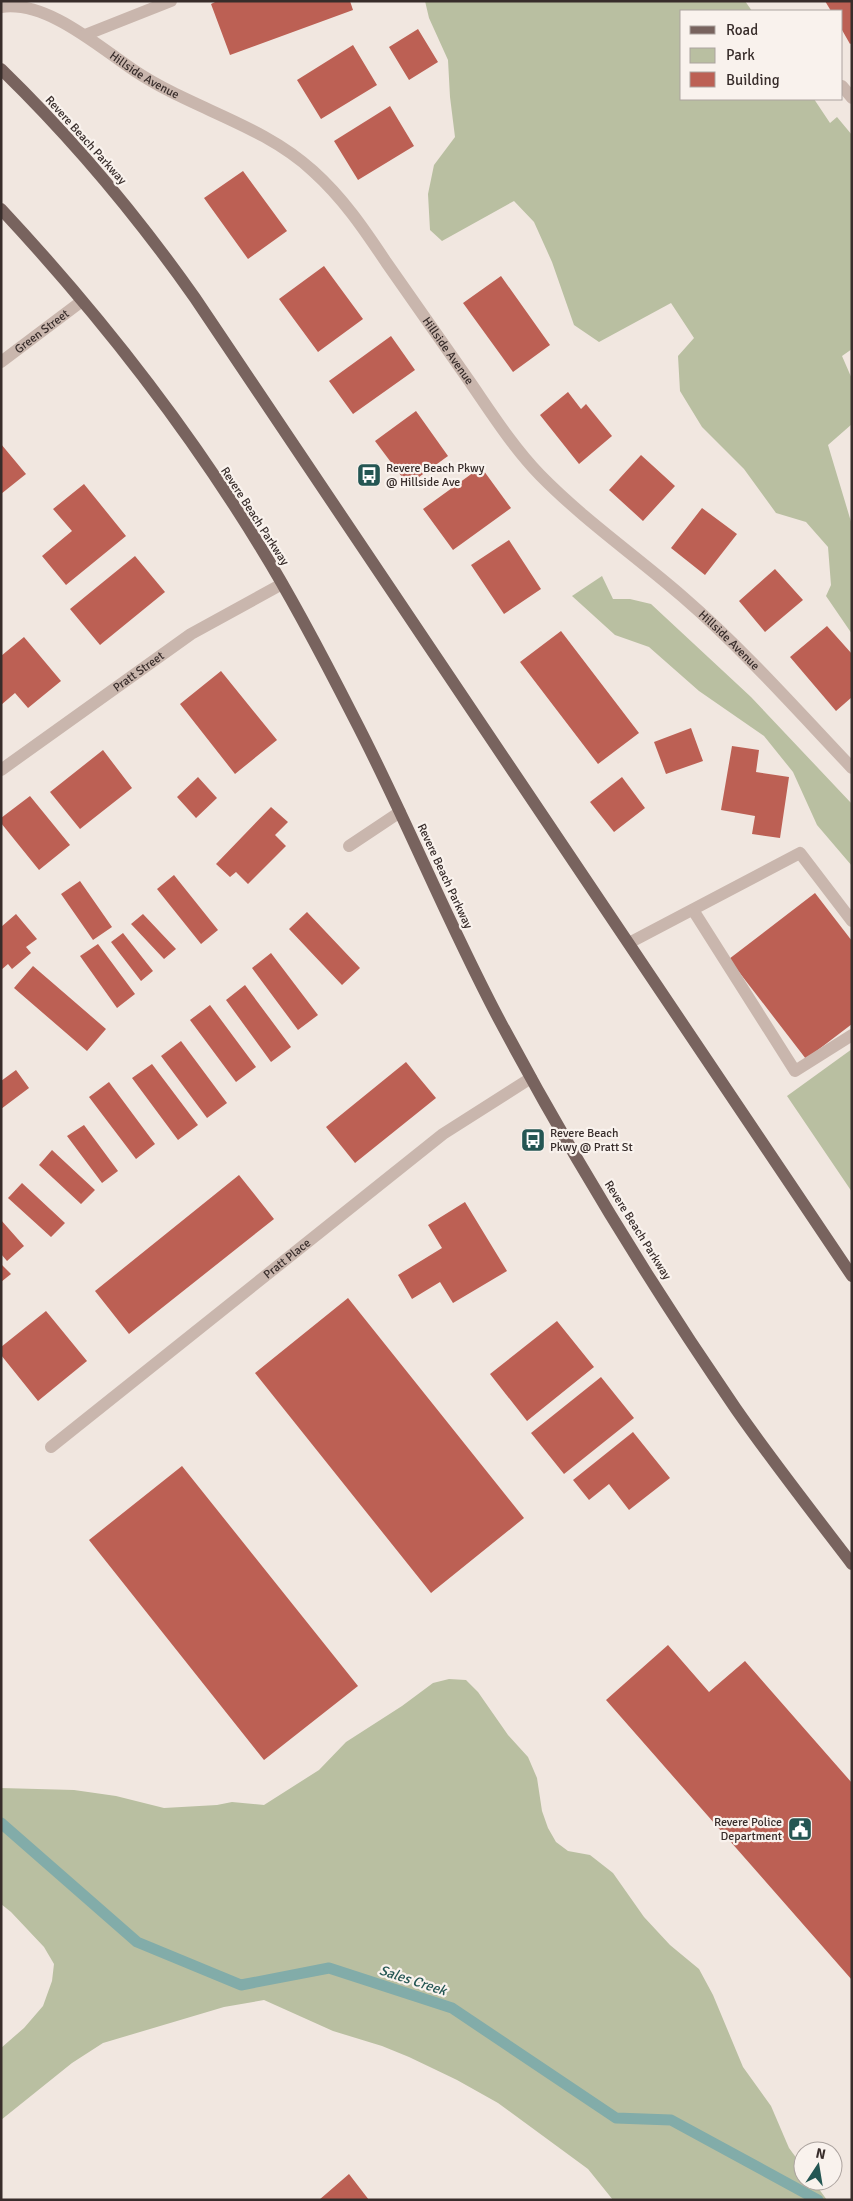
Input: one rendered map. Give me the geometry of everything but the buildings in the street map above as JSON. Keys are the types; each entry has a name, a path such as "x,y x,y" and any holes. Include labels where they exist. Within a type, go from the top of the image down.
{"main road":[{"name":"Revere Beach Parkway","path":"1,69 95,169 181,278 270,407 852,1276"},
{"name":"Revere Beach Parkway","path":"1,209 82,301 144,378 260,547 357,722 470,962 531,1078 613,1216 702,1358 789,1481 852,1564"}],"street":[{"path":"85,35 171,1"},
{"name":"Hillside Avenue","path":"1,7 14,5 40,11 85,35 134,70 168,91 270,139 297,157 324,180 349,207 504,431 538,473 573,507 701,614 776,688 852,768"},
{"path":"843,87 852,98"},
{"name":"Green Street","path":"1,362 82,301"},
{"name":"Pratt Street","path":"1,770 191,634 282,584"},
{"path":"349,846 400,812"},
{"path":"628,943 800,853 852,921"},
{"path":"693,910 794,1071 852,1035"},
{"name":"Pratt Place","path":"51,1448 443,1134 531,1078"}],"green space":[{"path":"425,1 745,1 751,10 680,10 680,100 815,100 830,123 837,117 852,135 852,349 842,356 852,379 852,424 828,445 852,525 852,634 826,596 831,585 828,547 806,522 776,513 744,469 702,427 680,391 678,356 694,338 671,303 599,342 574,325 552,262 534,222 514,201 442,241 430,230 428,194 434,165 455,137 448,60 429,18"},
{"path":"602,576 613,599 630,599 651,604 751,697 852,804 852,866 817,825 793,772 764,736 699,691 649,647 615,635 572,596"},
{"path":"852,1049 852,1192 787,1096"},
{"path":"449,1679 466,1680 478,1692 508,1735 528,1757 537,1778 542,1811 548,1828 556,1842 568,1851 590,1855 613,1873 644,1917 670,1945 699,1969 713,1995 743,2067 771,2106 793,2153 793,2191 820,2191 827,2200 613,2200 588,2169 498,2103 457,2080 409,2057 382,2046 333,2031 264,2000 224,2007 103,2043 72,2063 1,2120 1,2048 24,2028 43,2006 52,1981 54,1964 44,1947 1,1904 1,1788 74,1790 116,1796 164,1808 217,1805 232,1802 264,1805 319,1770 346,1742 402,1706 433,1683"}],"waterway":[{"name":"Sales Creek","path":"1,1823 137,1942 241,1985 329,1968 452,2008 616,2118 671,2120 818,2200"}],"place":[{"name":"Revere Beach Pkwy @ Hillside Ave","path":"369,475"},
{"name":"Revere Beach Pkwy @ Pratt St","path":"533,1140"},
{"name":"Revere Police Department","path":"800,1829"}]}
